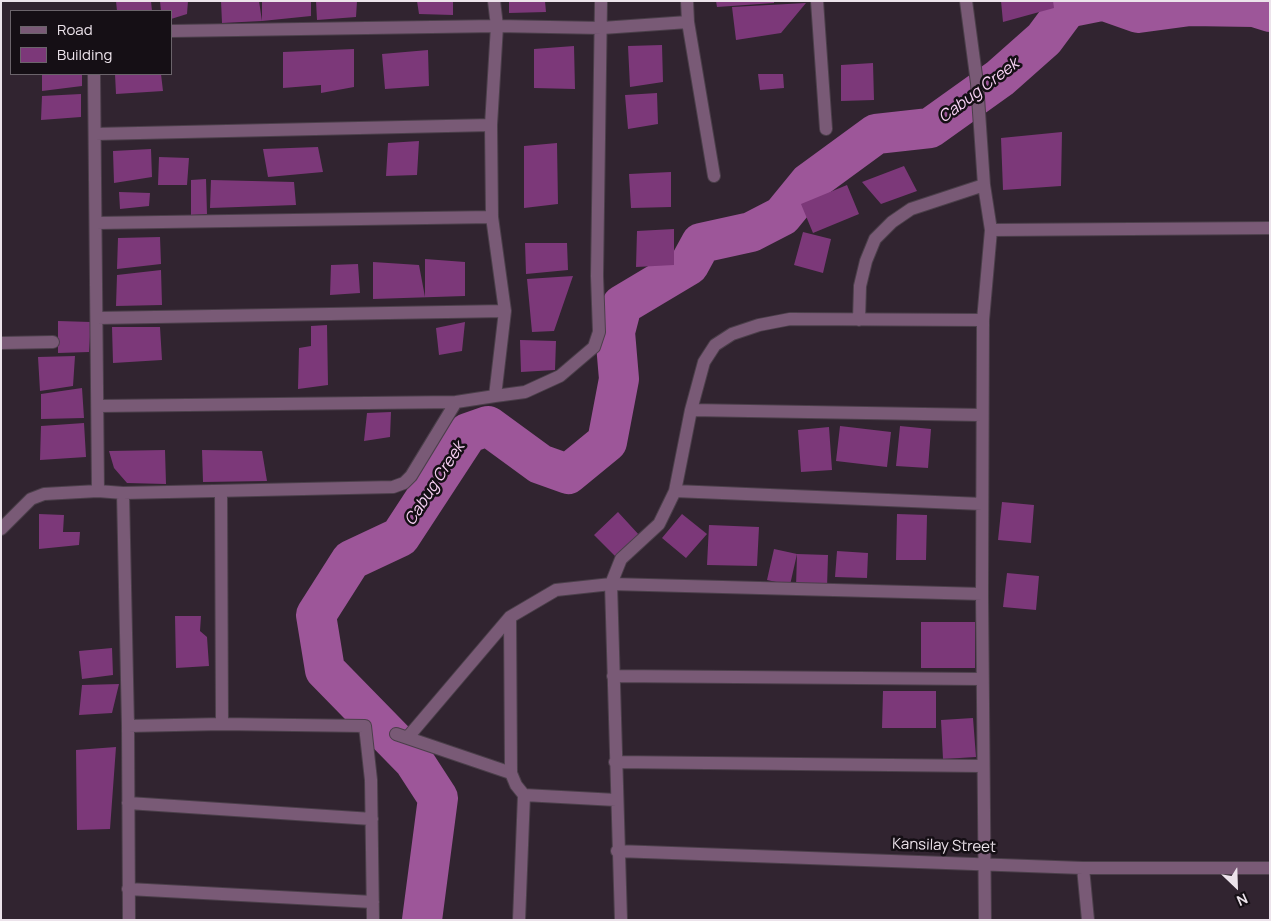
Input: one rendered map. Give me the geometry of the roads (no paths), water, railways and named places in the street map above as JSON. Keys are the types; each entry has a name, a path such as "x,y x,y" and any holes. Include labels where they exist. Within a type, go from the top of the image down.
{"street":[{"path":"494,1 497,26 491,124 492,217 505,311 495,396"},
{"path":"98,406 456,402 525,392 560,376 594,347 599,332 597,276 601,1"},
{"path":"687,1 688,22 714,176"},
{"path":"817,1 826,129"},
{"path":"966,1 977,83 984,185 991,230 982,320 982,766 985,920"},
{"path":"172,31 497,26 602,28 688,22"},
{"path":"94,75 98,491"},
{"path":"95,134 491,124"},
{"path":"858,320 860,286 866,261 875,239 892,222 910,209 984,185"},
{"path":"96,222 492,217"},
{"path":"991,230 1204,230 1270,228"},
{"path":"97,318 505,311"},
{"path":"620,920 611,584 621,559 659,524 675,491 691,410 704,362 715,345 732,334 759,325 790,320 982,320"},
{"path":"1,343 53,342"},
{"path":"1,529 31,499 44,494 98,491 123,493 393,488 404,483 411,476 456,402"},
{"path":"691,410 982,415"},
{"path":"221,491 222,724"},
{"path":"675,491 982,504"},
{"path":"123,493 128,726 128,920"},
{"path":"511,773 402,735 510,617 556,590 611,584 982,594"},
{"path":"510,617 511,773 516,785 524,795 519,920"},
{"path":"613,676 982,679"},
{"path":"128,726 222,724 365,726 371,780 373,920"},
{"path":"615,762 982,766"},
{"path":"524,795 616,800"},
{"path":"128,804 372,819"},
{"name":"Kansilay Street","path":"617,851 1083,868 1270,868"},
{"path":"1083,868 1088,920"},
{"path":"128,889 373,902"}],"waterway":[{"name":"Cabug Creek","path":"422,920 438,798 414,761 325,670 316,615 351,560 400,537 468,433 488,426 540,464 568,474 607,442 619,379 615,332 622,305 689,265 701,243 751,232 782,216 809,183 876,134 930,128 1000,78 1044,39 1067,8 1102,1"},
{"name":"Cabug Creek","path":"1104,1 1138,13 1190,6 1254,7 1270,12"}]}
